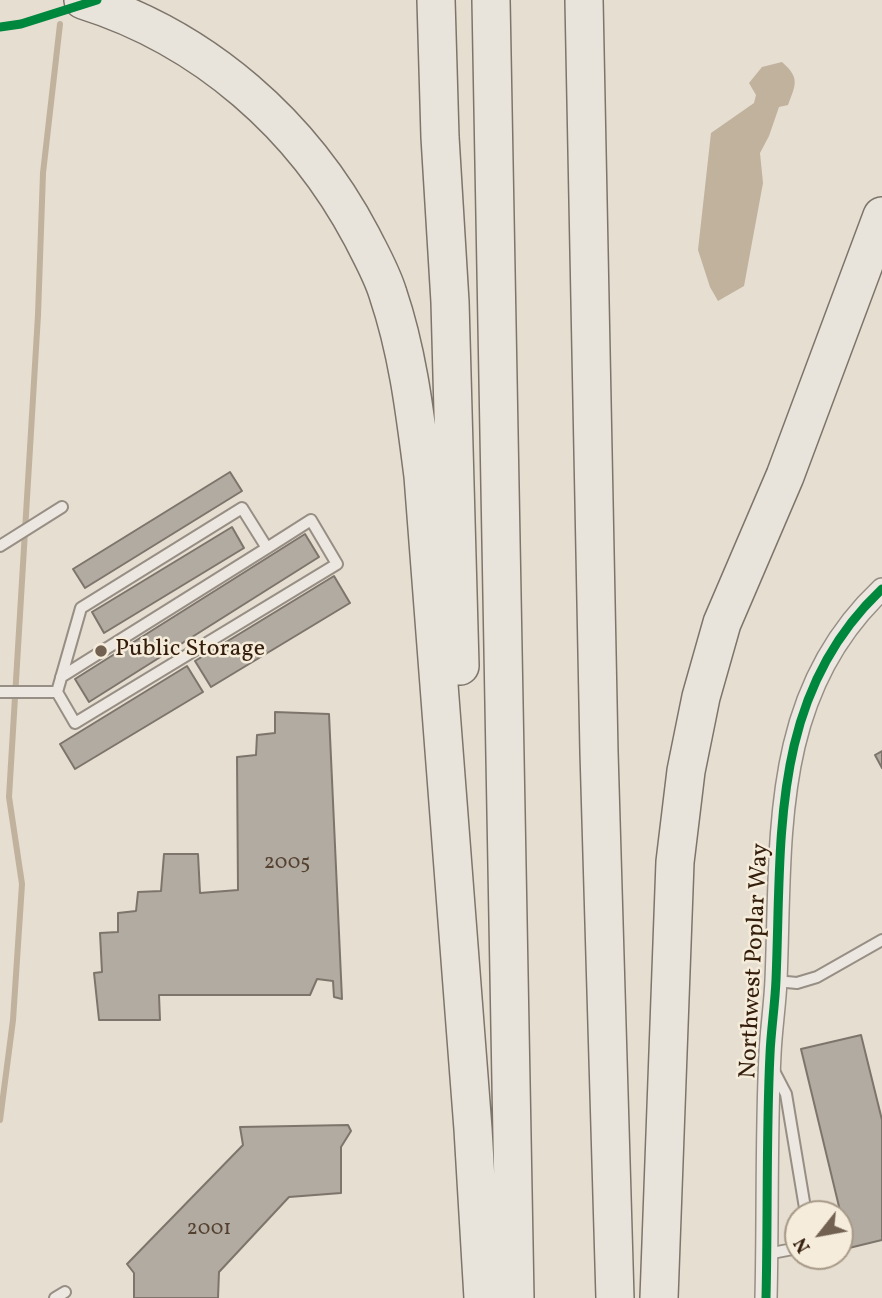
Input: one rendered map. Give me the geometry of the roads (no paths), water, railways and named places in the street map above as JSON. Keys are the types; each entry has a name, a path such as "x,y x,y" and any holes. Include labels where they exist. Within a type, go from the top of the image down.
{"highway":[{"path":"83,0 161,32 211,63 257,99 298,141 334,188 388,292 404,348 414,401 423,476 473,1129 483,1298"},
{"path":"436,0 440,137 450,302 473,1129"},
{"path":"449,0 453,136 450,302"},
{"path":"491,0 515,1298"},
{"path":"584,0 599,738 615,1298"},
{"path":"659,1298 675,862 686,771 698,709 722,623 785,476 882,216"}],"street":[{"name":"Northwest Poplar Way","path":"766,1298 770,1063 776,981 780,845 789,760 812,688 840,637 861,609 882,589"}],"lane":[{"path":"0,546 62,508"},
{"path":"61,677 267,548 311,520 337,564 75,723 57,692 61,677 81,608 242,508 267,548"},
{"path":"0,692 57,692"},
{"path":"776,981 797,984 817,977 882,940"},
{"path":"770,1063 786,1094 804,1200"},
{"path":"767,1254 784,1251"},
{"path":"55,1298 65,1292"}],"waterway":[{"path":"0,1120 13,1020 22,884 9,797 38,315 43,173 60,24"}],"place":[{"name":"Public Storage","path":"101,651"}]}
